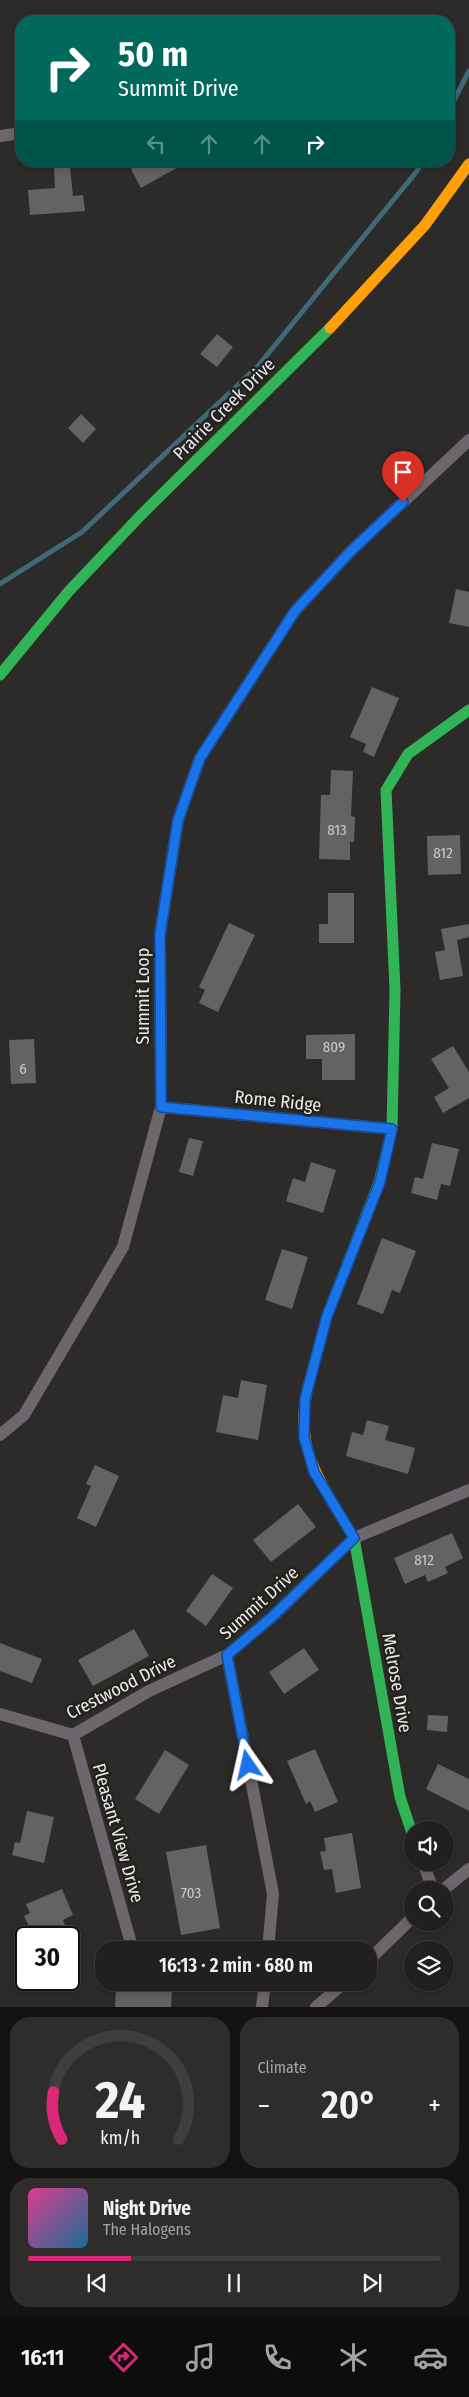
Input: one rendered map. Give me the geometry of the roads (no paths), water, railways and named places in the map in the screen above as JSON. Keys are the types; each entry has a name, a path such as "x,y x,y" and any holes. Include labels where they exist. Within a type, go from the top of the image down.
{"street":[{"path":"0,136 15,134"},
{"name":"Prairie Creek Drive","path":"0,675 69,591 136,521 356,302 425,226 469,164"},
{"name":"Summit Loop","path":"0,1435 24,1415 123,1247 161,1107 160,934 178,820 200,758 295,611 351,551 469,440"},
{"path":"354,1538 314,1472 304,1437 305,1399 327,1316 380,1182 392,1129 395,990 386,790 408,754 469,710"},
{"name":"Rome Ridge","path":"161,1107 392,1129"},
{"name":"Summit Drive","path":"269,1941 273,1894 227,1655 272,1617 354,1538 469,1490"},
{"name":"Melrose Drive","path":"354,1538 400,1797 408,1821"},
{"name":"Crestwood Drive","path":"0,1714 73,1735 149,1691 227,1655"},
{"name":"Pleasant View Drive","path":"73,1735 130,1940"},
{"path":"454,1881 469,1869"},
{"path":"377,1952 404,1926"},
{"path":"262,2007 264,1991"},
{"path":"316,2007 335,1991"}],"waterway":[{"path":"455,98 469,71"},
{"path":"0,584 82,532 258,366 419,167"}]}
